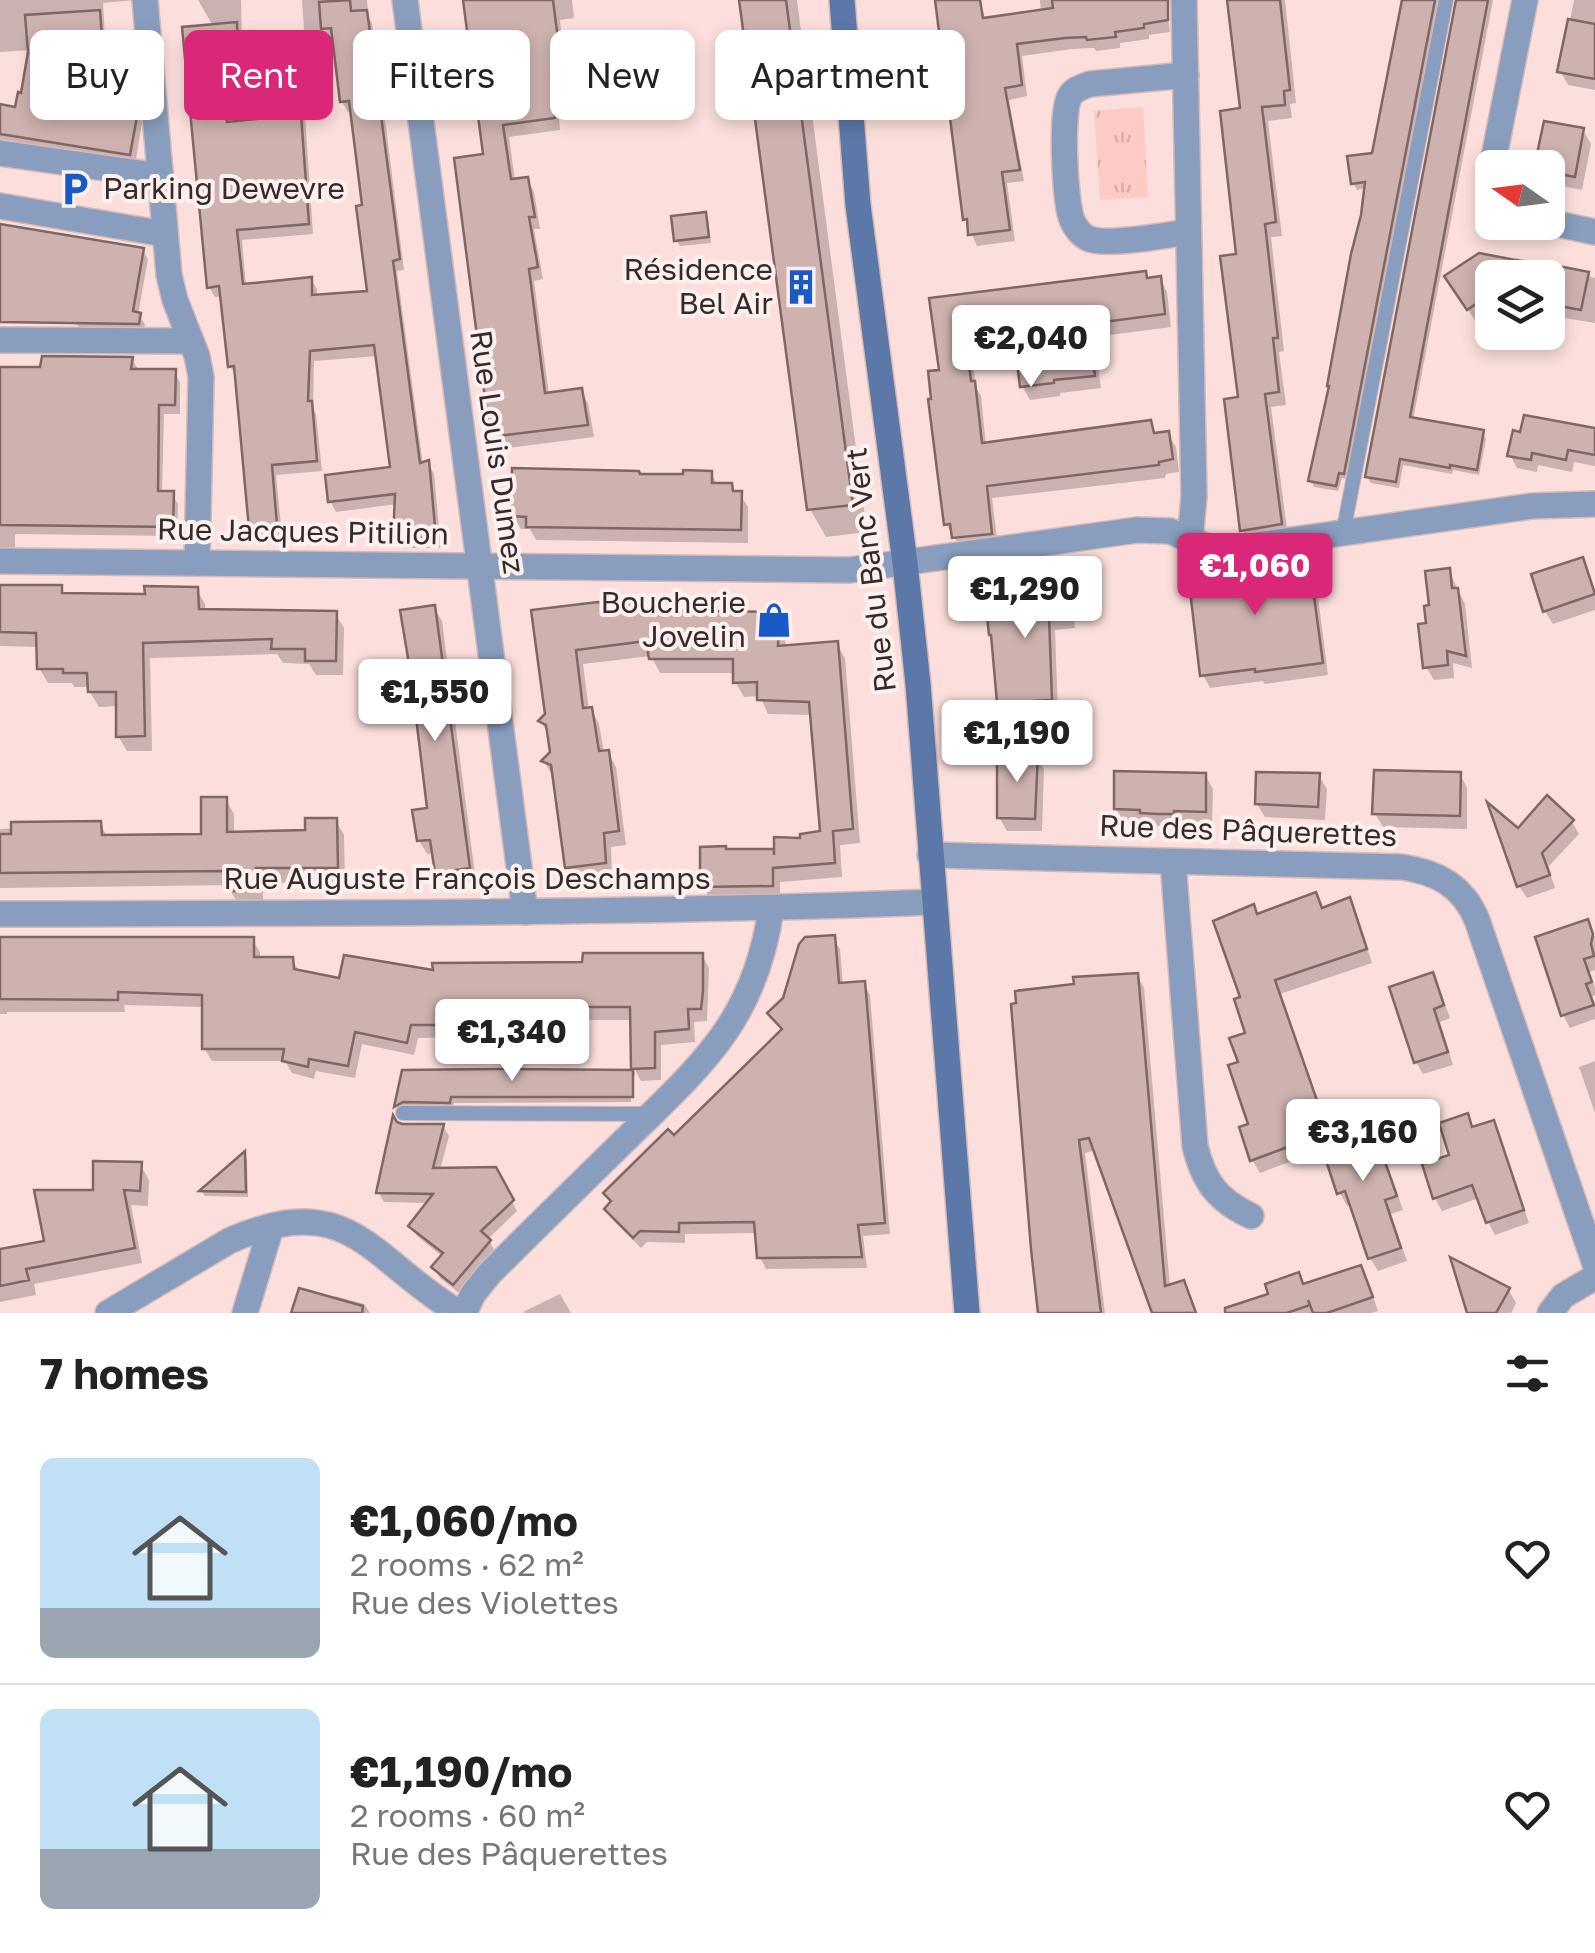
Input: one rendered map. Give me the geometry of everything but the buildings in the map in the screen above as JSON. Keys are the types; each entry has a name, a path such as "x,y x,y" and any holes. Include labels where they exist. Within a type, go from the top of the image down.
{"street":[{"path":"145,0 169,275 202,377 197,564"},
{"name":"Rue Louis Dumez","path":"405,0 525,912"},
{"name":"Rue du Banc Vert","path":"842,0 858,205 918,684 966,1313"},
{"path":"1184,0 1194,496 1190,540"},
{"path":"1495,150 1525,0"},
{"path":"1186,75 1090,84 1076,90 1067,102 1064,127 1068,208 1082,234 1100,242 1188,232"},
{"path":"0,153 160,176"},
{"path":"0,206 165,234"},
{"path":"1565,226 1595,232"},
{"path":"0,340 190,341"},
{"name":"Rue Jacques Pitilion","path":"0,561 850,570 1137,530 1170,531 1222,550 1532,506 1595,504"},
{"name":"Rue des Pâquerettes","path":"930,855 1402,867 1438,876 1462,894 1477,920 1595,1264"},
{"path":"1173,862 1195,1146 1219,1196 1251,1216"},
{"name":"Rue Auguste François Deschamps","path":"0,914 525,912 934,902"},
{"path":"108,1313 229,1241 288,1222 317,1223 355,1234 433,1296 462,1313 489,1274 708,1056 747,996 766,942 771,908"},
{"path":"245,1313 271,1227"},
{"path":"1550,1313 1564,1296 1595,1277"}],"lane":[{"path":"1343,533 1446,0"},
{"path":"403,1112 651,1114"}],"green space":[{"path":"1143,107 1148,197 1100,200 1094,111"}],"place":[{"name":"Parking Dewevre","path":"75,189"},
{"name":"Résidence Bel Air","path":"801,287"},
{"name":"Boucherie Jovelin","path":"774,620"}]}
